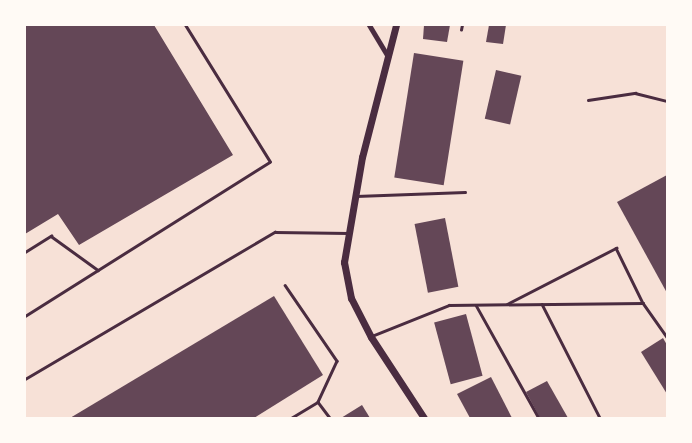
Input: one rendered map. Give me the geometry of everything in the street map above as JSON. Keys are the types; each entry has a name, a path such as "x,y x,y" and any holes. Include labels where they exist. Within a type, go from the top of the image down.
{"street":[{"path":"369,25 389,57"},
{"path":"396,25 354,196 344,262 351,298 371,336 424,418"}],"lane":[{"path":"25,316 270,162 185,25"},
{"path":"461,30 462,25"},
{"path":"588,100 635,93 667,101"},
{"path":"354,196 465,192"},
{"path":"25,379 275,232 348,232"},
{"path":"25,252 51,236 98,270"},
{"path":"505,304 616,248 643,303 667,338"},
{"path":"285,285 337,361 318,402 291,418"},
{"path":"371,336 449,305 643,303"},
{"path":"542,304 600,418"},
{"path":"476,305 539,418"},
{"path":"318,402 330,418"}],"building":[{"path":"25,25 154,25 233,155 79,245 58,214 25,234"},
{"path":"424,25 450,25 447,42 423,39"},
{"path":"489,25 506,25 503,44 486,42"},
{"path":"414,53 463,61 444,185 394,177"},
{"path":"496,70 521,76 510,125 485,119"},
{"path":"667,175 667,293 617,202"},
{"path":"445,218 458,287 428,293 415,224"},
{"path":"274,296 323,375 254,418 70,418"},
{"path":"466,314 483,376 451,384 434,323"},
{"path":"663,338 667,345 667,394 641,352"},
{"path":"491,377 512,418 470,418 457,394"},
{"path":"547,381 568,418 540,418 526,392"},
{"path":"362,405 370,418 341,418"}]}
